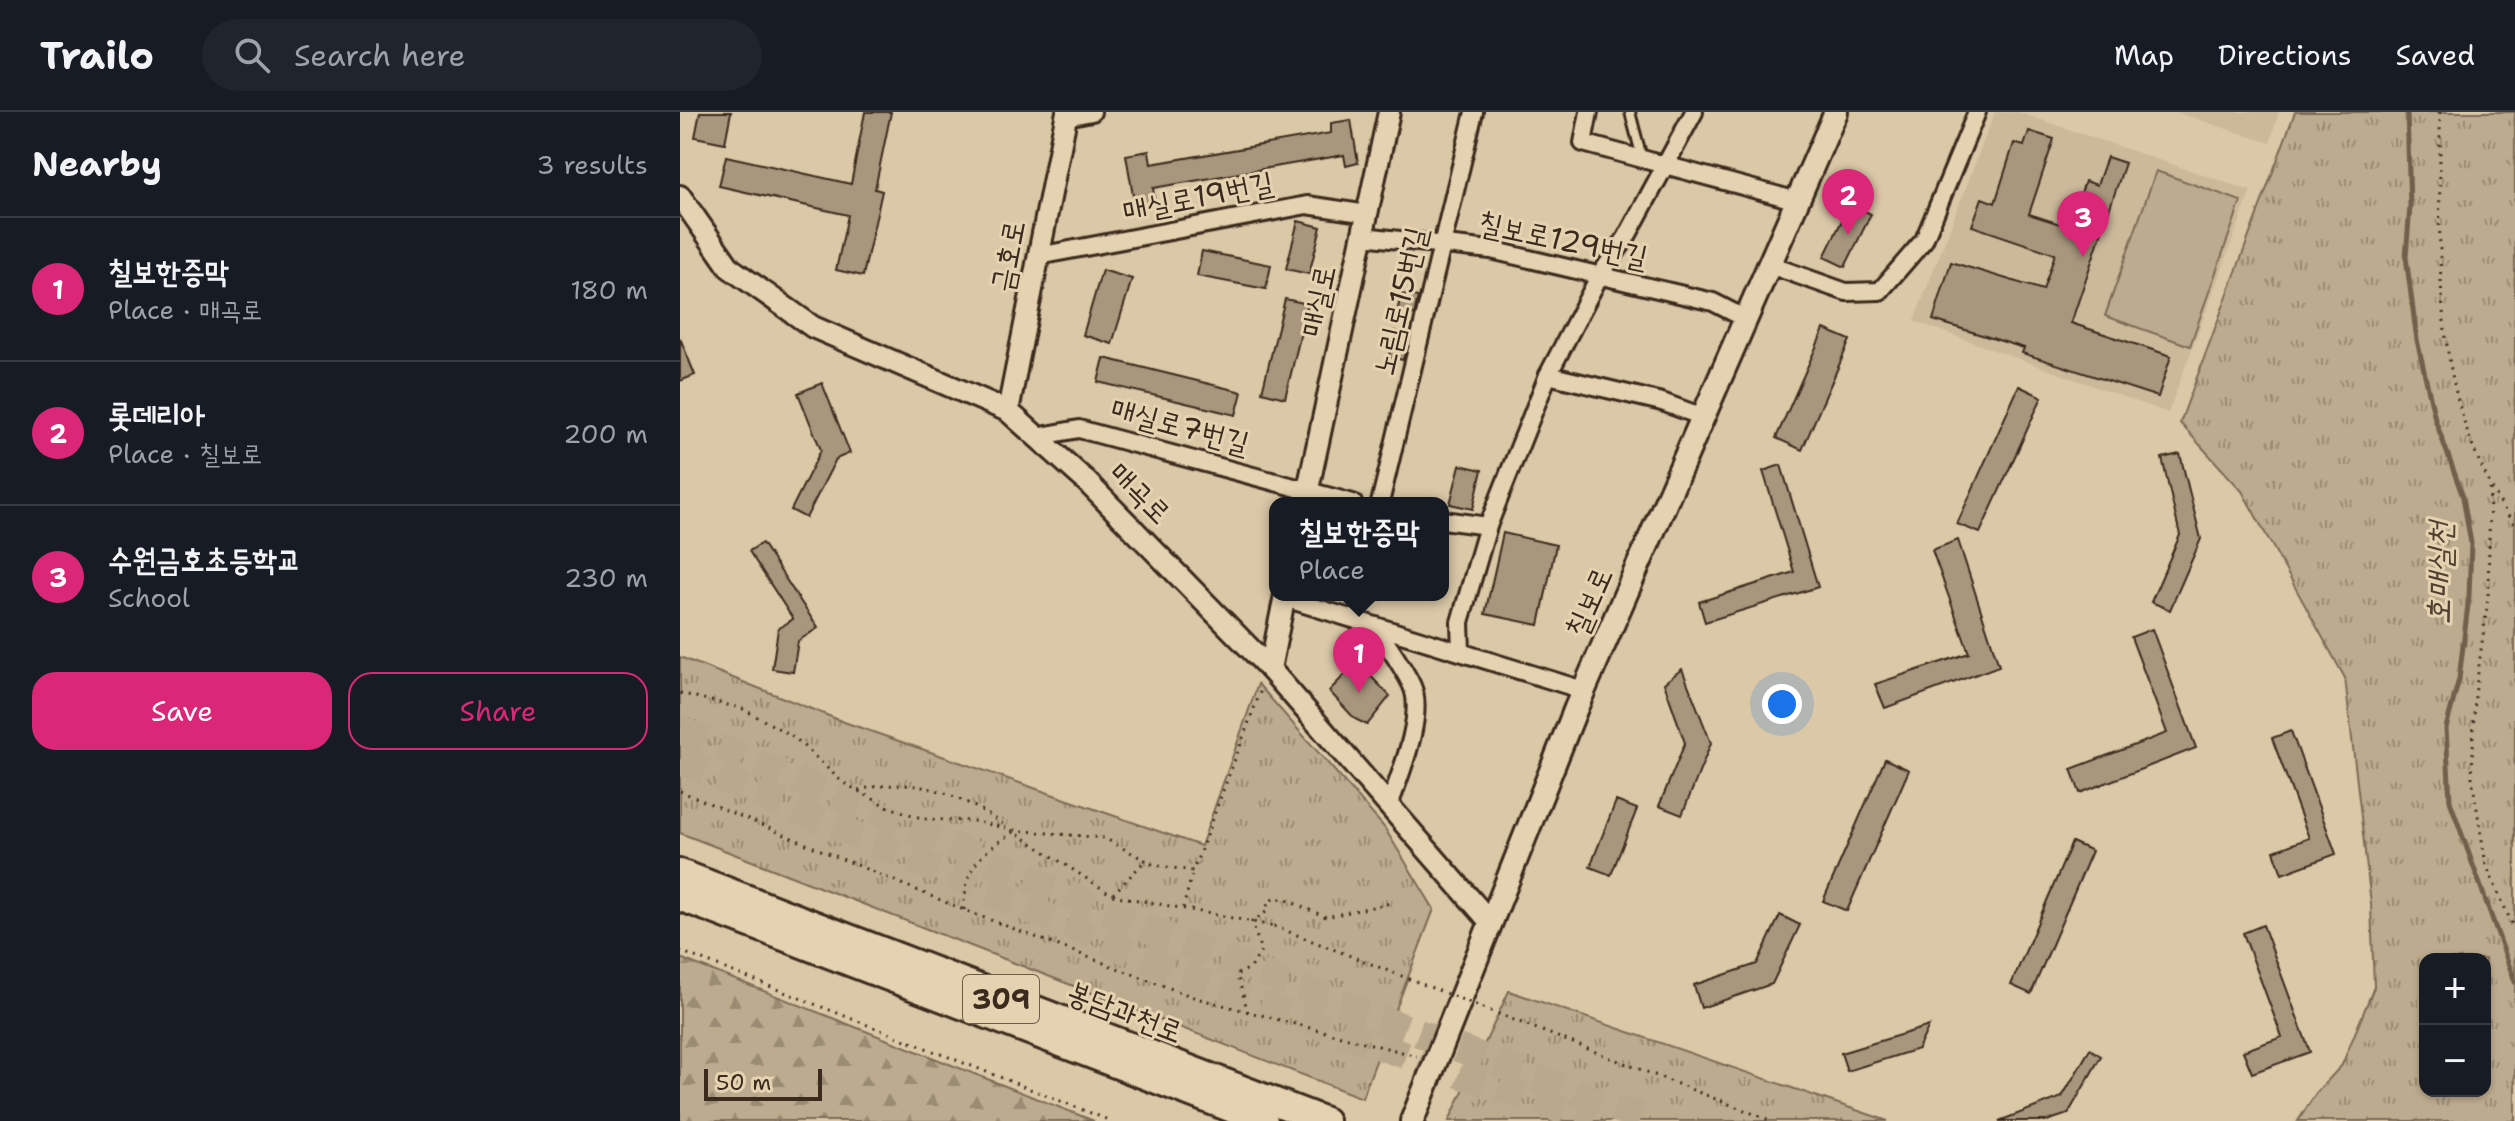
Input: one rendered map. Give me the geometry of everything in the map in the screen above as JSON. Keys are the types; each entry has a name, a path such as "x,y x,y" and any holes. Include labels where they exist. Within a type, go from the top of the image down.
{"highway":[{"name":"봉담과천로","path":"680,873 1325,1121"},
{"name":"봉담과천로","path":"680,897 1264,1121"}],"main road":[{"name":"칠보로","path":"1412,1121 1583,690 1836,112"}],"street":[{"path":"1066,114 1092,112"},
{"name":"매실로","path":"1307,496 1389,112"},
{"name":"노림로15번길","path":"1381,497 1474,112"},
{"path":"1589,112 1583,143 1798,201"},
{"path":"1461,652 1460,622 1488,526 1548,375 1600,275 1626,238 1663,164 1694,112"},
{"path":"1770,265 1846,292 1880,291 1924,240 1977,112"},
{"name":"금호로","path":"1008,411 1066,114"},
{"name":"매곡로","path":"680,196 730,268 813,327 1008,411 1085,480 1270,669 1390,803 1491,923"},
{"name":"매실로19번길","path":"1038,256 1307,205 1368,214"},
{"name":"칠보로129번길","path":"1363,236 1491,250 1713,302 1746,319"},
{"path":"1548,375 1662,402 1703,417"},
{"name":"매실로7번길","path":"1036,437 1079,429 1307,496"},
{"path":"1449,521 1488,526"},
{"path":"1270,669 1284,601"},
{"path":"1300,601 1583,690"},
{"path":"1376,626 1414,689 1415,715 1407,756 1390,803"}],"lane":[{"path":"1630,112 1643,159"}],"path":[{"path":"2440,112 2443,338 2457,399 2490,489 2515,526"},
{"path":"2490,489 2488,598 2475,695 2472,778 2486,865 2515,931"},
{"path":"1183,908 1193,871 1270,669"},
{"path":"680,693 743,709 794,737 830,772 886,806 924,819 973,821 1012,830 1104,838 1144,862 1193,871"},
{"path":"857,790 896,784 943,791 967,800 1112,895 1274,926 1772,1121"},
{"path":"680,791 964,910 1196,998 1436,1061"},
{"path":"964,910 966,882 978,860 989,846 1012,830"},
{"path":"1112,895 1144,862"},
{"path":"1252,922 1266,912 1268,903 1273,899 1284,899 1326,917 1373,910 1391,903"},
{"path":"1248,1012 1237,974 1251,968 1261,951 1252,922"},
{"path":"680,951 1111,1121"}],"shaded area":[{"path":"1995,112 2017,112 2251,191 2168,413 1914,321"},
{"path":"2176,112 2279,112 2270,143"}],"green space":[{"path":"2295,112 2515,112 2515,1121 2298,1121 2316,1093 2342,1065 2374,987 2371,904 2345,678 2242,491 2180,423"},
{"path":"2156,171 2241,201 2190,346 2105,316"},
{"path":"680,657 844,722 1201,846 1258,684 1384,827 1434,909 1362,1098 680,833"},
{"path":"680,958 1094,1121 680,1121"},
{"path":"1509,991 1888,1121 1449,1121"}],"building":[{"path":"700,112 731,112 725,143 695,137"},
{"path":"865,112 891,112 875,189 882,191 863,276 836,270 848,215 719,186 726,156 851,184"},
{"path":"1351,120 1358,163 1346,166 1344,155 1153,188 1155,203 1135,207 1126,155 1149,151 1151,164 1331,133 1331,123"},
{"path":"2029,131 2054,139 2029,214 2060,224 2066,205 2076,208 2085,181 2097,185 2107,157 2125,163 2071,323 2171,356 2158,397 2022,353 2024,348 1933,320 1951,262 2043,290 2055,254 1972,226 1982,198 1995,203 2014,143 2024,146"},
{"path":"1850,204 1871,214 1845,267 1824,257"},
{"path":"1298,221 1321,227 1309,274 1286,269"},
{"path":"1202,251 1271,265 1266,289 1197,276"},
{"path":"1102,270 1132,279 1112,344 1083,335"},
{"path":"1401,294 1418,297 1414,315 1397,313"},
{"path":"1285,299 1308,304 1285,398 1262,392"},
{"path":"1824,329 1850,340 1802,450 1776,438"},
{"path":"1394,331 1409,336 1403,360 1389,357"},
{"path":"680,338 695,375 680,381"},
{"path":"1104,358 1242,392 1236,415 1098,382"},
{"path":"822,383 850,453 836,459 806,518 791,510 821,450 798,393"},
{"path":"2019,386 2042,397 1980,533 1957,524"},
{"path":"2180,454 2201,539 2170,610 2151,602 2180,535 2162,458"},
{"path":"1460,465 1482,470 1473,509 1450,504"},
{"path":"1781,465 1818,587 1705,622 1699,602 1794,572 1763,471"},
{"path":"1503,533 1556,545 1539,625 1485,614"},
{"path":"1958,540 1999,666 1885,708 1875,684 1969,653 1932,550"},
{"path":"762,543 818,628 798,641 793,672 772,669 778,629 793,619 749,551"},
{"path":"2152,629 2196,748 2080,793 2071,769 2167,733 2131,637"},
{"path":"1357,662 1390,696 1367,725 1355,719 1329,691"},
{"path":"1682,669 1711,743 1682,815 1659,806 1685,743 1664,683"},
{"path":"2291,731 2336,854 2282,874 2274,851 2309,838 2272,738"},
{"path":"1885,759 1909,770 1847,911 1823,901"},
{"path":"1616,801 1637,809 1611,875 1590,867"},
{"path":"2072,842 2092,851 2031,994 2011,985"},
{"path":"1780,915 1800,925 1772,984 1701,1008 1694,985 1757,964"},
{"path":"2263,925 2310,1052 2252,1073 2243,1051 2282,1037 2243,933"},
{"path":"1929,1026 1918,1049 1847,1071 1841,1053"},
{"path":"2090,1049 2101,1056 2068,1114 2047,1121 1999,1121 2062,1097"}],"waterway":[{"name":"호매실천","path":"2407,112 2410,206 2406,257 2417,340 2435,419 2463,497 2471,543 2469,596 2459,679 2446,728 2450,801 2515,982"}],"tunnel":[{"path":"680,730 1177,941 1650,1121"},
{"path":"680,760 1216,989 1594,1121"}],"place":[{"name":"롯데리아","path":"1848,235"},
{"name":"수원금호초등학교","path":"2083,257"},
{"name":"칠보한증막","path":"1359,693"}]}
